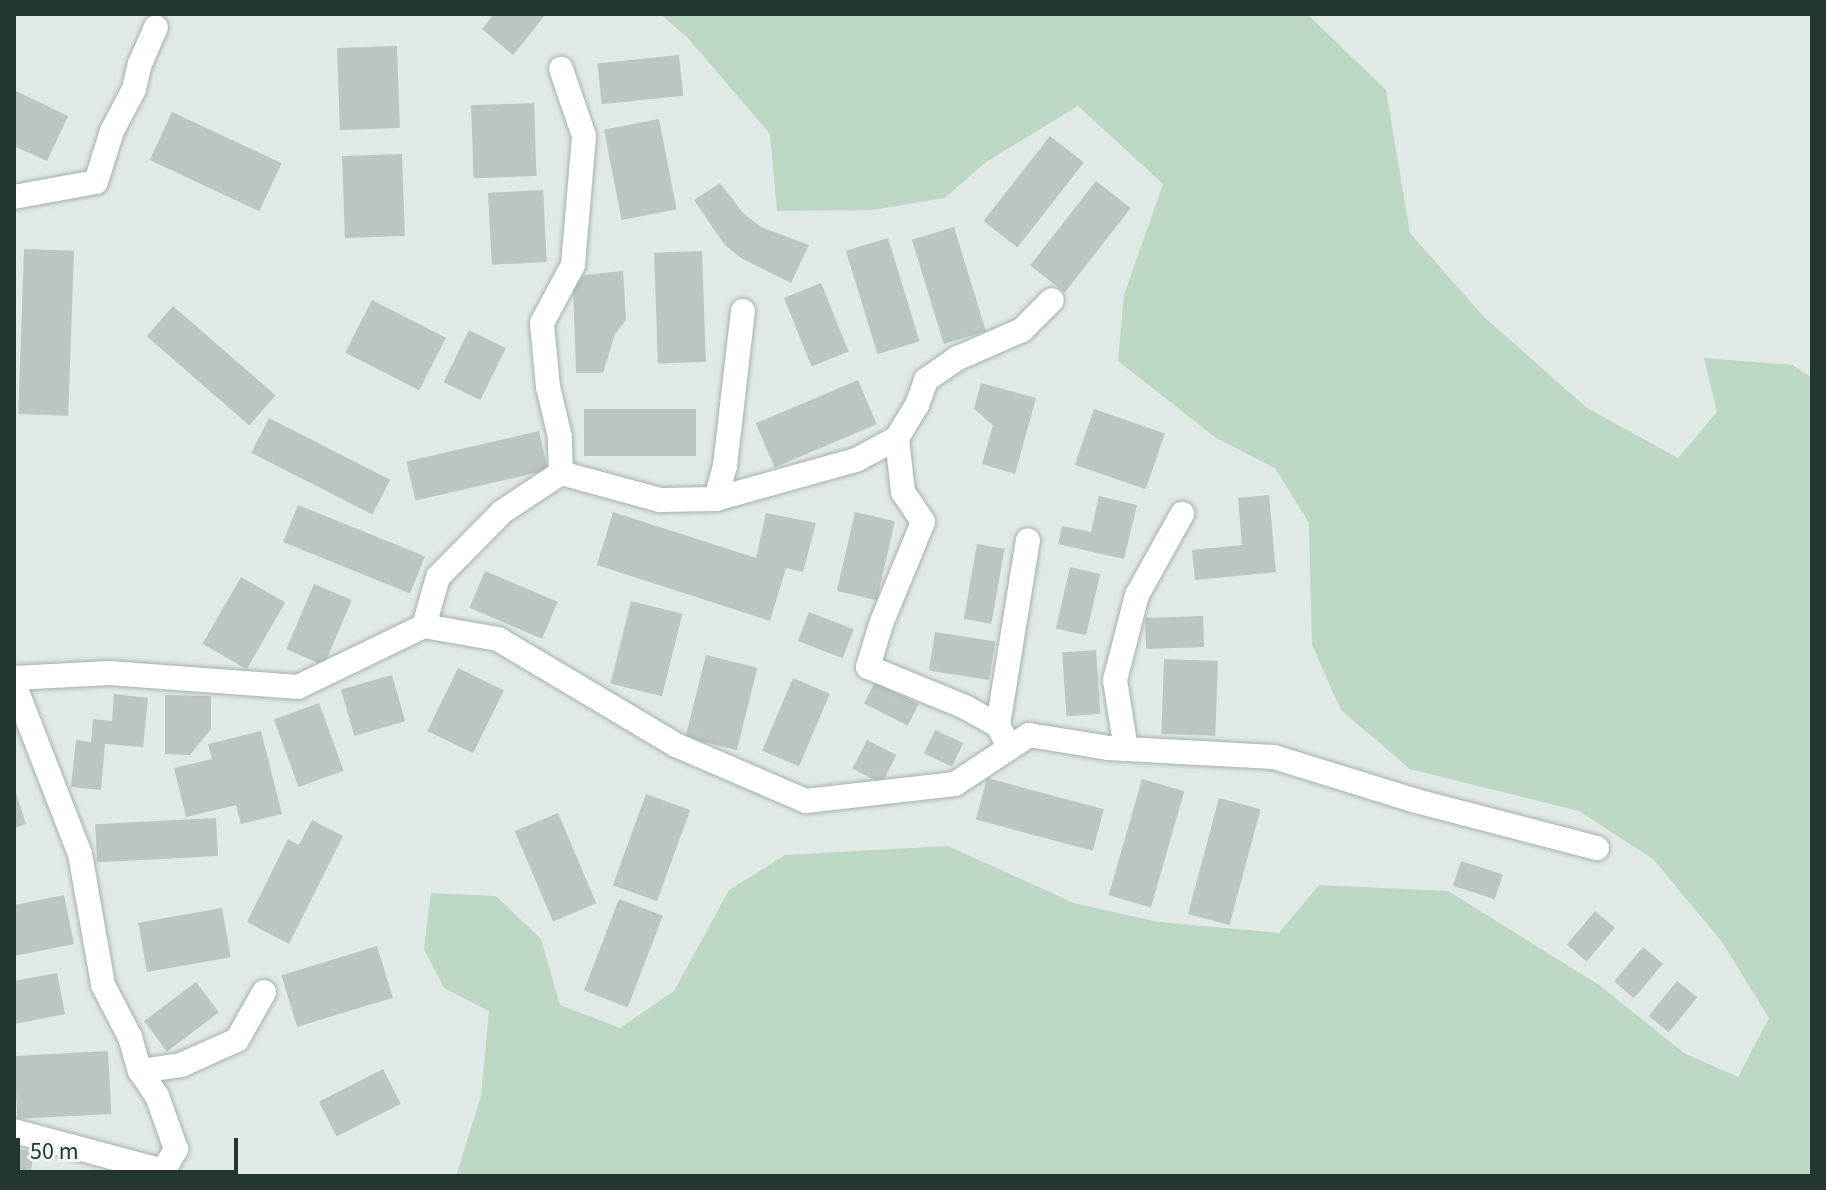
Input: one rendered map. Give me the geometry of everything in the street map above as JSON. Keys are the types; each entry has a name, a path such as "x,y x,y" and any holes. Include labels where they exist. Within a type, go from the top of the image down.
{"street":[{"path":"14,197 96,182 112,131 134,89 156,27"},
{"path":"561,69 584,136 573,265 542,323 548,387 560,437 561,473"},
{"path":"424,626 438,577 502,512 561,473 660,500 716,499 856,460 897,438 917,405 926,380 958,358 1022,330 1052,300"},
{"path":"716,499 725,466 743,311"},
{"path":"897,438 903,492 923,522 881,624 868,667 965,707 998,725"},
{"path":"1126,749 1115,680 1137,595 1182,514"},
{"path":"1009,748 998,725 1028,540"},
{"path":"14,678 109,673 298,687 424,626 498,639 676,745 806,801 955,784 1029,735 1126,749 1274,757 1416,801 1597,848"},
{"path":"14,684 80,854 103,985 130,1037 140,1071 157,1096 176,1149 163,1171 14,1131"},
{"path":"140,1071 181,1065 237,1040 264,992"}],"green space":[{"path":"660,14 1307,14 1386,90 1410,233 1483,316 1587,408 1678,458 1717,412 1704,358 1793,365 1812,378 1812,1176 456,1176 481,1096 489,1011 444,988 424,949 431,893 496,896 541,939 560,1005 620,1028 674,991 729,890 785,855 948,846 1074,903 1158,922 1279,933 1319,885 1448,891 1599,985 1684,1053 1738,1077 1769,1018 1722,942 1653,859 1579,811 1410,769 1341,710 1312,645 1309,523 1275,468 1216,438 1118,361 1124,295 1163,184 1078,106 986,162 945,198 872,210 777,211 770,134 688,38"}],"building":[{"path":"494,14 546,14 513,55 482,29"},
{"path":"397,46 400,128 340,130 337,48"},
{"path":"679,55 683,96 602,104 597,64"},
{"path":"14,90 68,116 47,161 14,146"},
{"path":"534,103 537,176 474,178 471,105"},
{"path":"172,112 282,163 259,211 150,160"},
{"path":"659,119 677,209 622,220 604,130"},
{"path":"1050,136 1084,162 1017,248 984,221"},
{"path":"402,154 405,236 345,238 342,156"},
{"path":"1096,181 1131,208 1065,292 1030,265"},
{"path":"720,183 743,213 761,227 809,245 791,283 741,258 724,244 694,200"},
{"path":"543,190 547,262 492,265 488,193"},
{"path":"954,227 986,331 944,344 912,240"},
{"path":"888,238 920,341 877,354 846,251"},
{"path":"24,249 74,251 68,416 18,414"},
{"path":"702,251 706,362 658,364 654,253"},
{"path":"623,271 626,320 615,334 603,373 576,373 573,286 585,275"},
{"path":"821,283 849,352 812,367 784,298"},
{"path":"372,300 446,338 419,390 345,353"},
{"path":"173,306 276,395 249,425 147,336"},
{"path":"469,330 506,348 480,400 444,382"},
{"path":"858,380 877,424 775,468 756,423"},
{"path":"981,383 1036,398 1015,474 982,464 993,425 974,409"},
{"path":"584,409 696,409 696,456 584,456"},
{"path":"1094,409 1165,433 1146,489 1075,465"},
{"path":"269,418 390,480 372,514 251,453"},
{"path":"539,431 548,470 415,501 406,462"},
{"path":"1269,495 1276,572 1195,580 1192,550 1242,545 1238,498"},
{"path":"1099,496 1137,505 1124,559 1058,544 1062,526 1091,532"},
{"path":"298,505 425,556 410,593 283,542"},
{"path":"613,512 756,558 766,513 816,523 803,572 786,568 770,621 597,565"},
{"path":"855,512 895,521 877,600 837,591"},
{"path":"977,544 1005,549 991,624 964,619"},
{"path":"1070,567 1100,574 1086,635 1056,628"},
{"path":"485,571 558,602 542,639 469,608"},
{"path":"241,577 285,602 247,669 202,644"},
{"path":"314,584 352,600 324,665 286,649"},
{"path":"631,601 682,614 662,696 610,683"},
{"path":"809,612 854,629 843,658 798,641"},
{"path":"1203,616 1204,647 1146,649 1145,618"},
{"path":"935,632 995,642 989,680 929,671"},
{"path":"1096,650 1100,714 1067,716 1062,652"},
{"path":"706,655 757,668 737,750 685,737"},
{"path":"1164,659 1218,661 1215,736 1161,734"},
{"path":"458,668 504,690 473,753 427,731"},
{"path":"392,675 405,721 354,736 341,690"},
{"path":"793,678 830,694 799,766 762,751"},
{"path":"875,682 919,704 908,726 864,703"},
{"path":"114,694 148,698 143,747 105,744 101,790 71,787 76,740 91,742 93,719 112,721"},
{"path":"165,695 211,696 211,729 190,755 165,754"},
{"path":"319,703 344,771 299,787 274,719"},
{"path":"935,730 963,743 952,767 924,754"},
{"path":"261,731 282,814 241,824 236,805 186,817 174,768 212,759 208,744"},
{"path":"867,740 896,755 882,783 852,769"},
{"path":"987,778 1104,809 1093,851 976,820"},
{"path":"1142,779 1184,791 1151,907 1109,895"},
{"path":"14,787 26,824 14,828"},
{"path":"646,794 690,810 657,901 613,885"},
{"path":"1219,798 1261,809 1229,925 1188,914"},
{"path":"558,813 596,903 553,922 515,831"},
{"path":"216,818 218,856 97,862 95,824"},
{"path":"312,820 343,836 289,944 247,922 288,839 299,845"},
{"path":"1461,861 1503,875 1495,899 1453,886"},
{"path":"64,895 74,944 14,956 14,905"},
{"path":"619,899 663,916 628,1007 584,990"},
{"path":"222,908 231,957 147,972 138,923"},
{"path":"1595,911 1615,928 1587,961 1567,945"},
{"path":"377,946 393,998 297,1027 281,975"},
{"path":"1643,947 1663,964 1634,998 1614,981"},
{"path":"57,973 65,1014 14,1024 14,981"},
{"path":"1677,981 1697,997 1669,1032 1649,1016"},
{"path":"196,982 219,1012 167,1051 144,1021"},
{"path":"108,1051 111,1114 17,1119 14,1056"},
{"path":"383,1069 401,1104 337,1136 319,1102"},
{"path":"14,1148 34,1152 30,1176 14,1176"}]}
